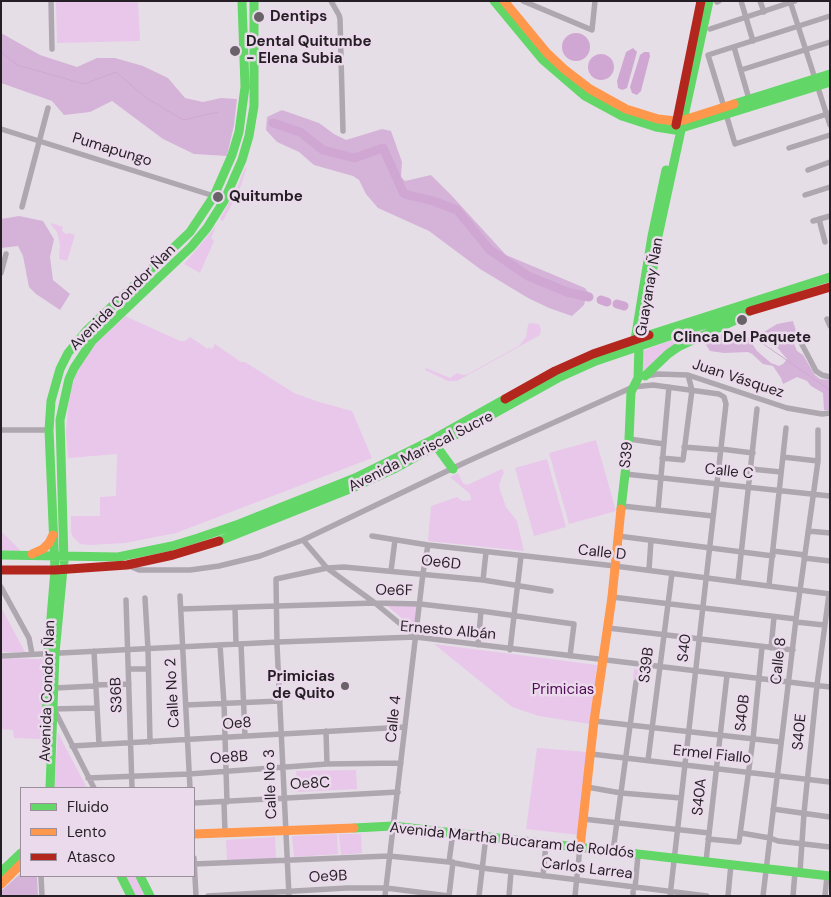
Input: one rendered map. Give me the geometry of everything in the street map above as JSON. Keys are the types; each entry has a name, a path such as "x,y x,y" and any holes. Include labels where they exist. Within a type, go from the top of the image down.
{"main road":[{"name":"Avenida Condor Ñan","path":"59,570 53,556 49,430 51,401 60,369 68,353 86,331 190,232 214,196 232,155 239,132 245,88 242,1"},
{"name":"Avenida Condor Ñan","path":"59,570 64,556 60,420 69,379 74,368 92,342 191,247 207,228 224,201 242,160 254,106 254,1"},
{"path":"494,1 505,4 542,59 559,75 585,96 639,122 679,125 816,82 830,74"},
{"name":"Guayanay Ñan","path":"639,341 698,34 701,1"},
{"name":"Guayanay Ñan","path":"698,34 709,1"},
{"path":"725,111 749,99 816,82 830,82"},
{"name":"Avenida Mariscal Sucre","path":"717,321 830,277"},
{"name":"Avenida Mariscal Sucre","path":"1,570 59,570 127,565 180,553 242,532 357,486 487,414 570,364 593,354 689,326 717,321 830,286"},
{"path":"642,377 668,354 702,336 717,321"},
{"name":"S39","path":"580,847 594,721 612,597 629,439 630,402 633,387 642,377 639,341"},
{"path":"434,443 453,469"},
{"name":"Avenida Mariscal Sucre","path":"1,555 82,558 134,555 172,546 239,524 356,478 434,443"},
{"path":"27,555 43,549 53,535"},
{"path":"64,535 67,544 82,558"},
{"path":"52,653 59,570"},
{"name":"Avenida Condor Ñan","path":"44,787 51,709 55,688 52,653"},
{"name":"Avenida Condor Ñan","path":"50,787 52,653"},
{"name":"Avenida Martha Bucaram de Roldós","path":"195,834 393,826 828,876"},
{"path":"1,872 20,854"},
{"path":"1,884 20,865"},
{"path":"122,877 131,896"},
{"path":"140,877 150,896"}],"street":[{"path":"50,1 52,49"},
{"path":"331,1 339,14 340,20 342,131"},
{"path":"522,1 594,31 595,1"},
{"path":"741,1 753,41"},
{"path":"760,1 764,12"},
{"path":"710,29 792,2 805,50 828,114 830,125"},
{"path":"828,114 735,144 708,55 830,16"},
{"path":"741,70 830,42"},
{"path":"734,47 749,99"},
{"path":"22,207 48,108"},
{"name":"Pumapungo","path":"1,129 214,196"},
{"path":"789,148 830,135"},
{"path":"808,170 830,162"},
{"path":"804,195 830,187"},
{"path":"825,242 816,220 830,216"},
{"path":"1,273 6,254"},
{"path":"827,319 830,326"},
{"path":"797,335 816,371 830,377"},
{"name":"Juan Vásquez","path":"642,377 658,374 688,375 787,408 830,414"},
{"path":"662,458 683,460 692,390 688,375"},
{"name":"Juan Vásquez","path":"633,387 652,385 719,394 724,397 726,404"},
{"path":"127,565 139,570 190,570 242,561 303,540 633,387"},
{"path":"658,510 669,387"},
{"name":"S40","path":"670,893 726,404"},
{"path":"738,582 757,409"},
{"path":"769,585 786,428"},
{"path":"1,430 49,430"},
{"name":"Calle 8","path":"763,896 804,556 818,461 818,430"},
{"path":"629,439 664,444"},
{"path":"684,447 753,453"},
{"path":"783,457 818,461"},
{"path":"751,469 781,472"},
{"name":"Calle C","path":"625,474 830,496"},
{"path":"622,506 713,516"},
{"path":"808,531 830,532"},
{"name":"Calle D","path":"372,536 428,545 649,570 829,594"},
{"path":"618,536 742,552 804,556 830,561"},
{"path":"303,540 327,568 375,603 416,637"},
{"path":"391,571 395,540"},
{"path":"649,570 651,540"},
{"name":"Calle 4","path":"385,896 423,573 428,545"},
{"path":"482,580 486,552"},
{"path":"510,650 520,556"},
{"name":"Oe6D","path":"276,581 278,578 327,568 344,567 423,573 551,590"},
{"name":"S39B","path":"648,760 672,573"},
{"name":"Calle No 3","path":"276,581 289,894"},
{"path":"1,587 30,638 32,654"},
{"name":"S40E","path":"793,896 802,844 817,685 829,594"},
{"name":"Calle No 2","path":"180,596 190,787"},
{"path":"612,597 826,623"},
{"path":"145,598 150,742"},
{"name":"S36B","path":"126,600 132,787"},
{"name":"Oe6F","path":"181,609 375,603 420,604 481,611 574,624 570,656"},
{"path":"235,608 246,736"},
{"path":"478,645 481,611"},
{"path":"771,648 774,617"},
{"path":"608,628 793,650"},
{"name":"Ernesto Albán","path":"1,656 183,646 416,637 510,650 830,686"},
{"path":"220,645 225,738 225,832"},
{"name":"S40B","path":"708,836 739,842 753,739 762,647"},
{"path":"94,651 99,744"},
{"path":"129,669 148,669"},
{"name":"S40A","path":"706,861 727,675"},
{"path":"613,851 636,682"},
{"path":"55,688 129,684"},
{"path":"186,705 280,701"},
{"path":"93,787 51,709 96,708"},
{"path":"594,721 781,742"},
{"name":"Oe8","path":"72,746 405,727"},
{"path":"326,731 327,764"},
{"name":"Ermel Fiallo","path":"591,754 830,782"},
{"name":"Oe8B","path":"88,778 189,774 327,764 401,762"},
{"path":"587,788 681,798"},
{"name":"Oe8C","path":"195,803 398,792"},
{"path":"773,810 830,816"},
{"path":"583,820 677,830 708,836"},
{"path":"449,896 453,832"},
{"path":"740,833 770,838 776,841 830,847"},
{"path":"479,896 486,836"},
{"path":"542,876 546,843"},
{"path":"575,896 580,847"},
{"path":"634,892 638,855"},
{"name":"Carlos Larrea","path":"195,864 390,856 451,862 482,868 576,880 634,892 707,896"},
{"path":"728,896 731,864"},
{"path":"509,896 511,872"},
{"path":"825,896 828,876"},
{"path":"41,877 42,896"},
{"path":"195,877 196,896"},
{"path":"348,888 348,896"},
{"name":"Oe9B","path":"208,896 289,894 348,888 386,888 449,896"}],"green space":[{"path":"56,1 138,1 140,41 57,43"},
{"path":"247,167 240,188 223,221 220,219"},
{"path":"52,223 63,227 62,231 66,234 75,235 67,261 59,259 60,245 57,232 51,225"},
{"path":"216,226 211,238 214,241 200,273 184,264"},
{"path":"125,316 180,341 185,341 190,337 208,349 209,347 212,349 215,344 241,362 245,362 294,393 352,411 372,458 176,533 125,543 80,544 71,532 71,516 100,516 100,497 116,496 117,454 68,458 66,433 69,396 76,373 93,346"},
{"path":"530,323 539,324 541,329 540,335 457,381 448,381 425,370 426,368 450,378 457,373 468,374 520,345 526,337"},
{"path":"716,323 695,337 640,376 643,351"},
{"path":"596,440 616,511 569,524 549,453"},
{"path":"547,459 566,527 534,536 515,468"},
{"path":"502,469 504,472 499,485 500,490 506,507 517,521 524,551 428,541 431,506 457,497 462,501 471,500 470,494 450,477 458,473 463,483 467,485"},
{"path":"1,531 23,553 1,554"},
{"path":"385,604 418,606 416,630"},
{"path":"1,607 25,652 1,652"},
{"name":"Primicias","path":"434,644 597,665 590,724 539,716 512,707"},
{"path":"1,658 45,659 41,739 14,738 13,730 1,729"},
{"path":"634,669 647,671 646,680 633,679"},
{"path":"58,733 86,787 54,787"},
{"path":"537,748 588,752 579,835 526,829"},
{"path":"356,770 357,789 297,792 296,771"},
{"path":"337,834 338,854 294,857 292,836"},
{"path":"339,834 361,834 362,853 341,855"},
{"path":"275,837 276,859 227,861 226,840"},
{"path":"125,877 137,877 147,896 135,896"}],"shaded area":[{"path":"1,33 40,55 77,67 97,58 115,58 143,66 168,78 185,98 203,102 221,98 237,99 234,125 227,156 194,154 163,139 112,101 90,112 64,115 52,101 1,83"},
{"path":"576,33 586,37 590,47 586,57 576,61 566,57 562,47 566,37"},
{"path":"633,48 637,52 627,88 622,90 618,88 617,81 626,52"},
{"path":"644,52 649,52 650,56 641,91 637,95 632,93 630,87 640,55"},
{"path":"601,54 610,58 614,67 610,76 601,80 592,76 588,67 592,58"},
{"path":"282,110 319,123 346,140 382,129 391,131 402,162 401,177 405,181 431,175 506,255 585,288 588,292 584,305 572,316 549,308 528,298 480,269 429,231 378,208 366,194 359,180 353,176 314,165 299,152 277,142 266,130 267,117"},
{"path":"19,216 43,221 54,239 50,257 53,280 70,294 60,310 29,287 23,256 18,246 1,248 1,219"},
{"path":"793,321 796,331 791,336 797,351 803,355 815,375 820,379 830,380 830,410 824,410 823,393 811,386 807,381 797,377 783,384 773,366 763,364 752,354 748,352 724,353 710,351 702,339 715,333 719,335 747,336 757,351 771,363 779,366 787,359 764,332 777,324"},
{"path":"20,874 20,877 37,877 38,896 1,896 1,891"}],"waterway":[{"path":"1,52 17,65 84,84 116,72 145,97 183,120 218,112"},
{"path":"273,123 300,132 323,150 354,158 383,148 404,194 433,201 457,210 490,250 528,276 567,292 589,297"},
{"path":"601,300 607,302"},
{"path":"617,304 624,306"},
{"path":"716,337 756,339 830,390"}],"traffic: fast":[{"path":"55,570 49,430 51,401 60,369 68,353 86,331 190,232 214,196 232,155 239,132 245,87 242,1"},
{"path":"64,562 60,420 69,379 92,341 191,247 207,228 224,201 242,160 249,136 254,106 254,1"},
{"path":"494,1 542,59 585,96 622,116 656,127 675,130 830,82"},
{"path":"621,509 629,439 631,392 638,378 639,346 642,338 658,236 709,1"},
{"path":"734,104 830,74"},
{"path":"639,346 635,340 652,236 666,170"},
{"path":"649,335 830,277"},
{"path":"219,541 357,486 394,469 558,378 596,361 750,311"},
{"path":"645,376 678,347 738,319"},
{"path":"1,555 118,557 172,546 198,538 239,524 355,478 432,440 505,399"},
{"path":"434,443 453,469"},
{"path":"50,787 55,653 63,569"},
{"path":"46,742 48,653 55,570"},
{"path":"354,828 393,826 830,876"},
{"path":"1,872 20,854"},
{"path":"122,877 131,896"},
{"path":"140,877 150,896"}],"traffic: slow":[{"path":"504,1 547,53 564,69 590,89 626,109 658,119 676,121 734,104"},
{"path":"580,847 594,721 612,597 621,509"},
{"path":"32,554 43,549 53,535"},
{"path":"195,834 354,828"},
{"path":"1,884 20,865"}],"traffic: jam":[{"path":"676,125 701,1"},
{"path":"750,311 830,287"},
{"path":"505,399 555,371 593,354 649,335"},
{"path":"1,570 55,570 127,565 173,555 219,541"}],"place":[{"name":"Dentips","path":"259,17"},
{"name":"Dental Quitumbe - Elena Subia","path":"235,51"},
{"name":"Quitumbe","path":"218,197"},
{"name":"Clinca Del Paquete","path":"742,320"},
{"name":"Primicias de Quito","path":"345,686"}]}
